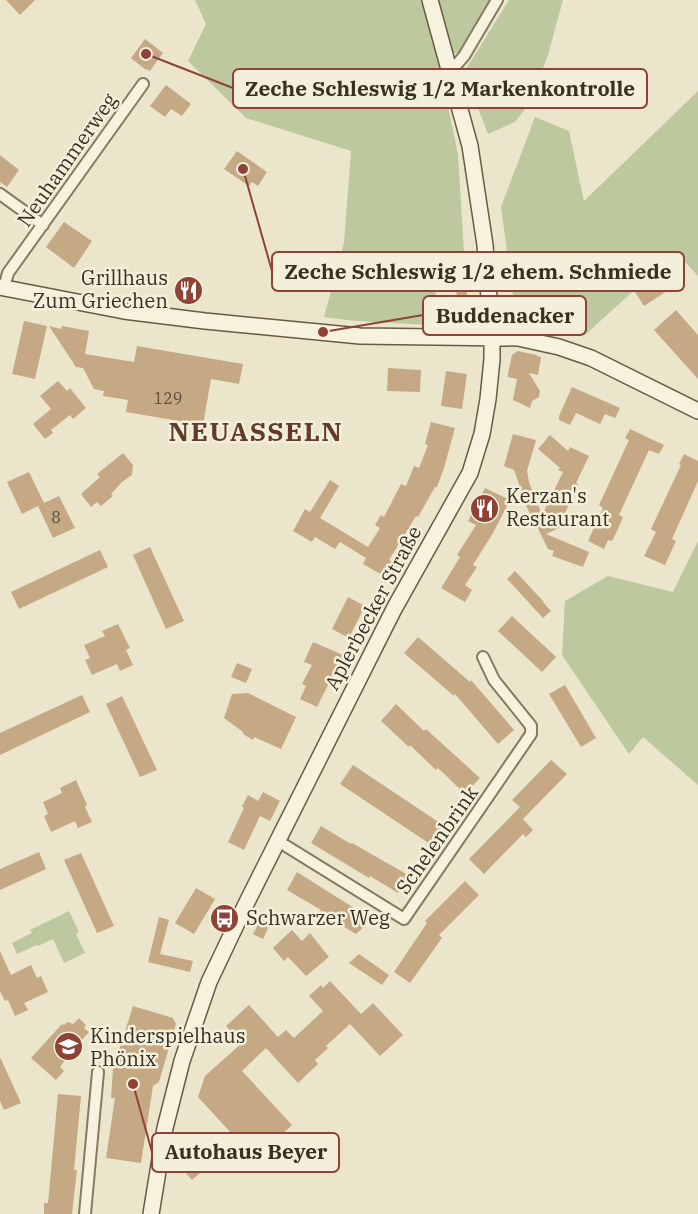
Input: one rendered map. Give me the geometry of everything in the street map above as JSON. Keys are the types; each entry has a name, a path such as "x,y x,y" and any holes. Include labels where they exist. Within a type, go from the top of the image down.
{"main road":[{"name":"Aplerbecker Straße","path":"151,1214 165,1128 182,1061 209,982 394,609 470,472 482,435 492,366 485,245 470,146 430,0"},
{"path":"2,288 124,311 205,321 360,336 518,338 559,347 591,358 698,411"}],"street":[{"path":"448,67 457,64 464,56 497,0"},
{"name":"Neuhammerweg","path":"2,288 8,273 143,84"},
{"path":"0,194 43,225"},
{"name":"Schelenbrink","path":"278,842 404,920 531,734 531,726 494,680 483,657"},
{"path":"85,1214 98,1072"}],"green space":[{"path":"195,0 426,0 458,154 465,268 439,277 429,325 324,317 344,243 351,151 246,118 188,61 206,24"},
{"path":"438,0 491,0 459,53 452,51"},
{"path":"509,0 563,0 548,55 529,104 515,122 488,134 464,72"},
{"path":"698,91 698,276 676,252 585,335 515,311 501,207 535,117 569,131 584,201"},
{"path":"698,541 698,785 643,737 629,754 562,655 565,601 608,576 673,592"},
{"path":"69,911 79,932 76,934 85,953 64,963 53,939 17,954 12,943 32,933 30,930"}],"building":[{"path":"6,0 35,0 20,15"},
{"path":"145,39 163,53 150,71 131,58"},
{"path":"166,85 191,104 182,116 171,109 165,117 150,106"},
{"path":"237,151 267,172 258,186 252,182 249,186 224,169"},
{"path":"0,155 19,170 7,187 0,182"},
{"path":"64,222 92,241 74,268 46,247"},
{"path":"667,271 676,285 644,306 635,292"},
{"path":"186,282 200,285 198,298 184,296"},
{"path":"465,282 471,317 451,320 448,302 458,301 455,284"},
{"path":"676,310 698,335 698,379 654,330"},
{"path":"24,321 47,326 35,379 12,374"},
{"path":"49,326 89,331 85,354 134,362 137,346 243,364 239,384 211,379 203,425 126,412 128,400 103,396 104,391 94,389 83,368 76,367"},
{"path":"518,351 541,357 538,375 529,373 540,391 539,397 532,401 530,408 513,400 517,379 508,377 512,355"},
{"path":"388,368 421,370 420,392 387,391"},
{"path":"446,371 467,374 462,409 441,406"},
{"path":"58,381 67,391 70,388 86,408 73,419 70,415 51,430 53,433 45,439 33,424 51,409 40,396"},
{"path":"572,387 620,408 615,418 605,414 600,424 576,413 570,425 559,420"},
{"path":"431,422 455,428 437,487 389,560 398,565 389,579 363,564 366,558 340,542 335,549 315,537 312,542 293,531 305,509 310,512 330,480 339,486 320,518 368,547 380,528 375,525 381,515 384,517 401,484 406,486 414,466 419,468 428,445 425,444"},
{"path":"630,429 664,445 659,454 649,450 619,515 623,517 618,529 612,541 608,540 604,549 588,541 603,508 599,505 629,440 625,438"},
{"path":"513,434 536,440 527,471 542,515 563,472 558,470 560,468 538,449 550,435 568,451 570,447 589,456 561,522 563,526 546,534 589,552 583,567 552,556 554,551 548,549 531,516 522,497 514,470 504,466"},
{"path":"123,453 133,465 132,475 122,482 111,494 113,496 101,506 97,502 91,507 81,494 100,477 97,474"},
{"path":"684,454 698,461 698,481 672,539 676,541 665,565 644,556 656,532 651,529"},
{"path":"29,472 44,503 59,496 75,528 53,538 38,506 22,514 7,482"},
{"path":"485,488 510,500 473,565 477,567 465,585 472,590 465,602 441,588 460,557 457,555 476,525 468,521"},
{"path":"150,547 184,621 166,629 133,555"},
{"path":"100,550 108,567 19,609 11,592"},
{"path":"515,571 551,611 543,618 507,579"},
{"path":"348,597 365,606 349,638 332,629"},
{"path":"512,616 556,657 542,672 498,631"},
{"path":"118,624 130,648 126,650 133,665 120,671 117,664 92,675 85,660 90,658 84,645 105,636 102,631"},
{"path":"418,637 470,682 471,680 514,730 498,744 455,694 454,696 404,653"},
{"path":"313,642 343,655 317,707 300,699 306,686 302,684 312,665 304,662"},
{"path":"237,663 252,669 246,683 231,677"},
{"path":"565,685 596,738 581,747 549,694"},
{"path":"248,693 296,717 281,749 254,737 253,740 224,718 232,694"},
{"path":"82,695 90,712 0,755 0,733"},
{"path":"122,696 157,770 140,777 106,704"},
{"path":"396,704 480,778 465,794 438,768 436,770 381,721"},
{"path":"551,760 567,774 523,819 533,830 526,837 523,834 484,874 469,859 520,807 512,800"},
{"path":"353,765 446,827 433,846 340,784"},
{"path":"76,780 92,822 78,828 75,821 51,832 44,816 48,814 43,802 62,793 60,788"},
{"path":"263,792 280,801 270,821 260,816 244,850 228,842 248,795 258,801"},
{"path":"321,826 408,875 398,893 311,843"},
{"path":"39,852 46,869 0,890 0,869"},
{"path":"81,853 114,926 97,933 64,860"},
{"path":"297,872 362,913 361,915 370,921 356,934 319,912 321,910 287,890"},
{"path":"465,881 479,895 439,935 442,938 410,983 394,972 427,923 425,921"},
{"path":"196,888 215,899 194,934 175,923"},
{"path":"159,917 169,920 160,954 193,961 190,972 148,962"},
{"path":"261,919 270,924 263,939 253,934"},
{"path":"292,930 302,941 310,933 329,957 306,976 288,957 284,961 273,948"},
{"path":"0,951 11,975 31,965 37,978 41,976 48,992 24,1003 28,1010 15,1016 8,1000 5,1001 0,991"},
{"path":"359,954 389,975 382,985 349,963"},
{"path":"330,981 361,1014 373,1003 403,1035 380,1056 350,1024 326,1046 328,1048 315,1060 318,1064 298,1083 266,1048 242,1071 292,1125 266,1149 270,1153 257,1165 198,1097 205,1076 242,1043 226,1026 249,1005 278,1037 286,1030 294,1038 323,1011 309,996 321,985 323,988"},
{"path":"133,1006 173,1018 176,1024 159,1082 153,1086 141,1163 106,1158 115,1098 111,1098 113,1069"},
{"path":"79,1018 89,1032 60,1067 64,1071 56,1080 31,1058 62,1024 68,1022 73,1024"},
{"path":"0,1057 21,1103 4,1110 0,1101"},
{"path":"58,1094 81,1096 72,1214 44,1214 44,1203 48,1203"},
{"path":"190,1150 206,1168 192,1180 176,1162"}],"place":[{"name":"Zeche Schleswig 1/2 Markenkontrolle","path":"146,54"},
{"name":"Zeche Schleswig 1/2 ehem. Schmiede","path":"243,169"},
{"name":"Grillhaus Zum Griechen","path":"189,290"},
{"name":"Buddenacker","path":"323,332"},
{"name":"Kerzan's Restaurant","path":"485,508"},
{"name":"Schwarzer Weg","path":"225,918"},
{"name":"Kinderspielhaus Phönix","path":"69,1047"},
{"name":"Autohaus Beyer","path":"133,1084"}],"district":[{"name":"NEUASSELN","path":"256,432"}]}
